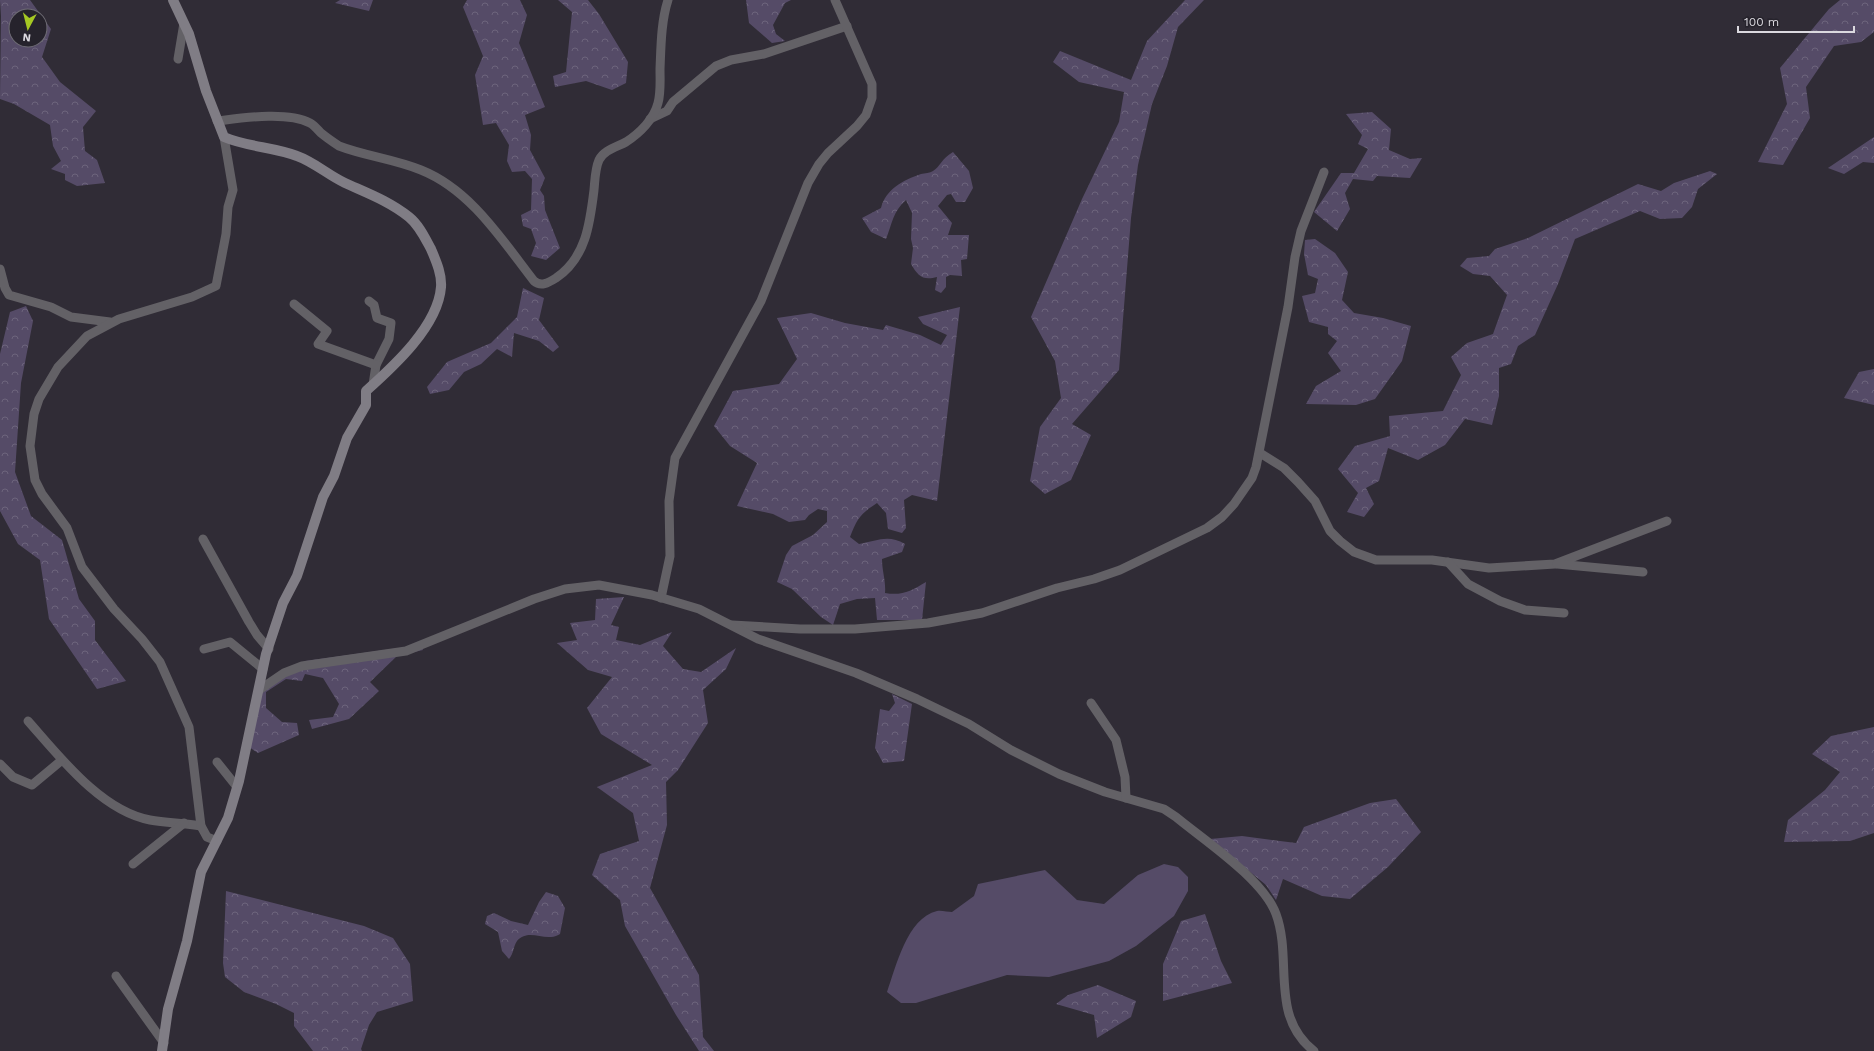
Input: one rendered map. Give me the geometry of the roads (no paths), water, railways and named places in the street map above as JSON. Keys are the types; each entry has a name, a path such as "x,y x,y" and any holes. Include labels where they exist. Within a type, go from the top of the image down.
{"street":[{"path":"173,0 189,34 206,92 224,138 233,190 228,207 226,234 216,286 192,297 110,322 87,336 58,367 46,387 34,414 30,438 31,456 36,480 42,494 67,528 82,567 114,609 147,644 160,662 189,727 201,826 207,837 217,841"},
{"path":"217,121 253,118 301,119 311,123 328,139 339,146 419,169 434,175 454,188 480,212 534,281 538,285 543,285 566,271 582,249 590,221 596,170 599,160 606,152 636,135 650,119 658,104 660,96 662,31 664,13 668,0"},
{"path":"661,598 670,556 669,501 675,458 761,301 808,183 819,164 828,153 862,121 870,107 873,92 872,84 835,0"},
{"path":"178,59 184,23"},
{"path":"650,119 667,111 673,102 716,66 731,60 764,54 847,26"},
{"path":"163,1047 168,1009 187,941 201,872 228,818 237,787 263,669 283,603 297,576 323,497 334,476 347,438 366,405 366,391 404,354 436,308 439,298 440,276 435,258 426,240 410,218 394,206 344,182 309,162 284,152 224,138"},
{"path":"730,625 822,629 928,623 982,613 1057,588 1094,579 1120,570 1207,528 1222,517 1252,478 1260,453 1290,301 1295,257 1301,232 1324,172"},
{"path":"0,269 5,288 10,295 52,307 70,317 110,322"},
{"path":"369,301 374,305 377,318 391,323 389,339 376,365 373,385"},
{"path":"294,304 327,331 318,344 376,365"},
{"path":"1260,453 1284,468 1298,482 1315,501 1330,531 1354,552 1376,560 1412,559 1489,568 1555,564 1643,572"},
{"path":"1555,564 1667,521"},
{"path":"203,539 256,635 269,648"},
{"path":"1448,562 1468,584 1500,601 1525,610 1564,613"},
{"path":"259,690 284,673 302,666 406,651 480,620 565,589 599,585 661,598 699,609 758,639 878,681 969,724 1011,750 1059,774 1090,787 1164,809 1248,877 1264,893 1276,915 1280,931 1285,991 1291,1021 1301,1038 1314,1051"},
{"path":"204,649 230,642 263,669"},
{"path":"1091,703 1116,740 1125,777 1126,798"},
{"path":"28,721 62,760 101,796 126,812 150,820 201,826"},
{"path":"0,764 13,777 32,785 62,760"},
{"path":"217,762 237,787"},
{"path":"133,864 184,823"},
{"path":"116,976 163,1047"}]}
